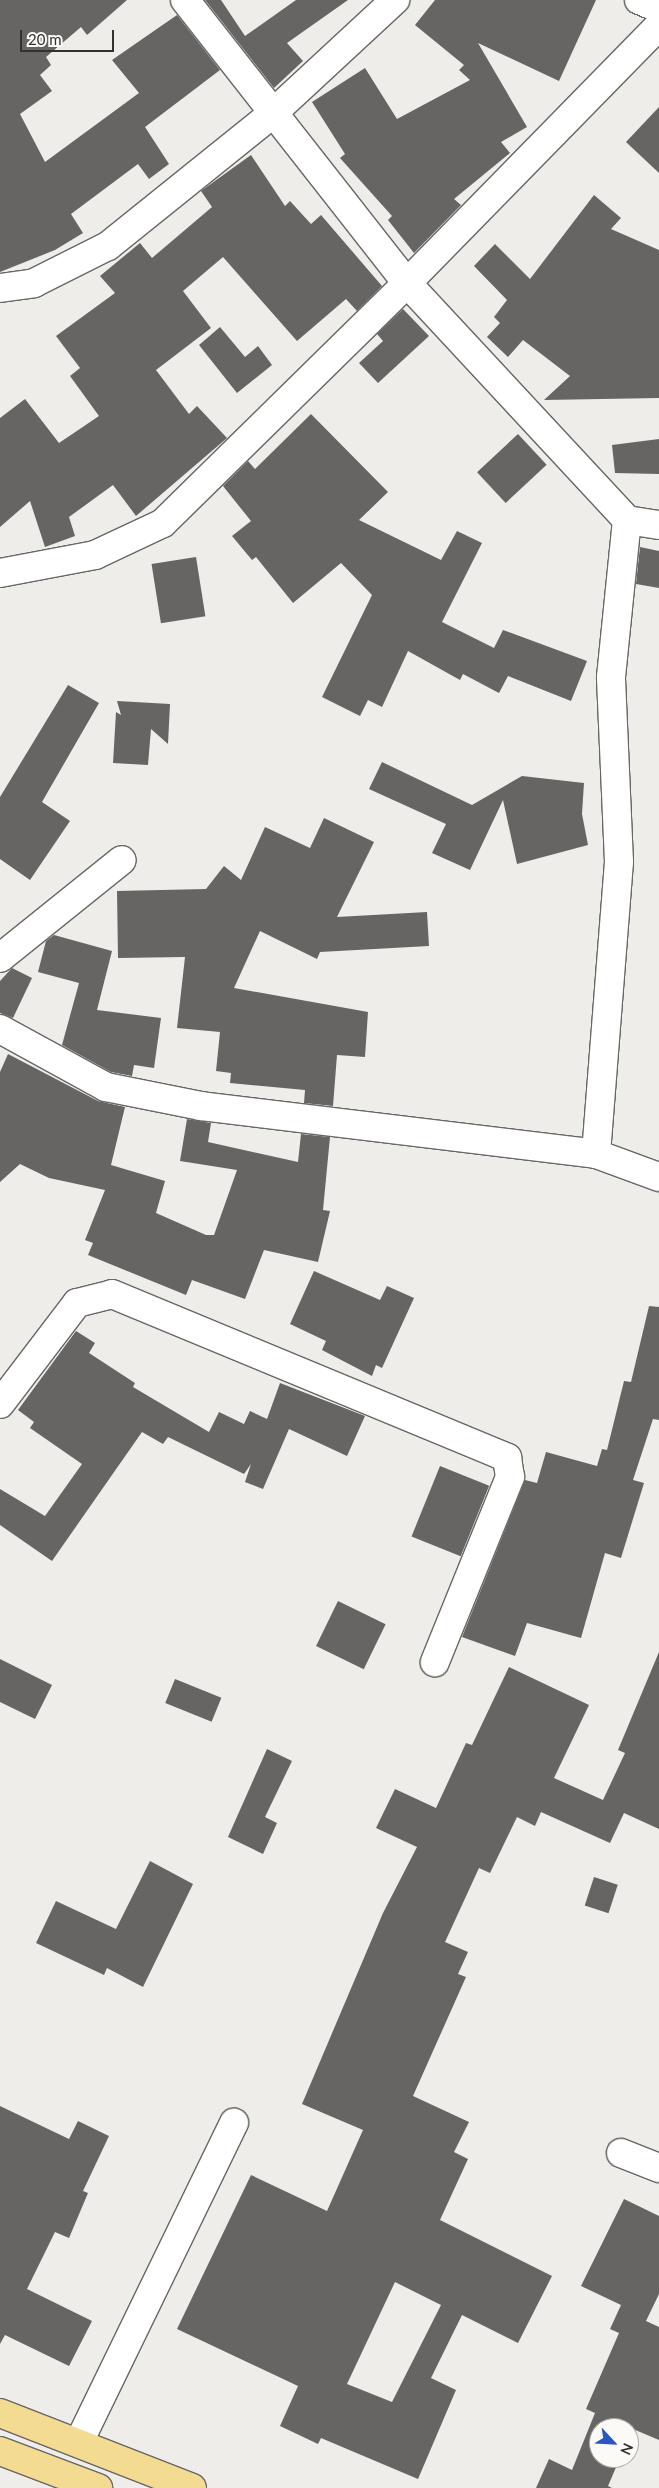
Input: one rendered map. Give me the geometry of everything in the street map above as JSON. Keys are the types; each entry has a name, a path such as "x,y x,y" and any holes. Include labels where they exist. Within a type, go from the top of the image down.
{"main road":[{"path":"0,2413 79,2442 192,2488"},
{"path":"0,2451 98,2488"}],"street":[{"path":"185,0 272,114 408,284 627,520 659,525"},
{"path":"0,288 34,283 108,246 272,114 395,0"},
{"path":"639,0 659,8"},
{"path":"0,573 95,555 163,523 408,284 659,26"},
{"path":"596,1154 619,862 611,677 627,520"},
{"path":"0,958 122,860"},
{"path":"0,1029 106,1088 202,1106 596,1154 659,1177"},
{"path":"0,1404 77,1303 112,1294 507,1458 510,1477 435,1662"},
{"path":"79,2442 234,2123"},
{"path":"622,2153 659,2168"}],"building":[{"path":"0,0 127,0 87,35 81,27 46,57 51,65 40,75 52,91 20,114 45,162 139,93 112,60 177,15 220,70 145,127 169,164 149,179 138,164 71,214 83,233 55,250 0,272"},
{"path":"205,0 221,0 245,36 296,0 348,0 287,43 303,61 274,88"},
{"path":"435,0 596,0 559,81 478,43 527,127 501,142 510,153 454,199 461,205 414,253 388,220 392,216 340,158 345,154 312,102 365,68 397,119 470,80 459,70 464,65 415,25"},
{"path":"659,107 659,173 626,142"},
{"path":"251,155 285,206 290,201 311,224 321,215 382,286 357,311 346,299 297,341 223,257 183,291 211,328 156,370 189,414 197,406 227,438 136,516 113,485 69,517 75,536 45,547 30,501 0,527 0,418 25,399 59,443 99,416 70,376 80,368 56,336 115,293 100,276 140,243 152,258 212,207 201,191"},
{"path":"594,195 621,218 611,229 659,250 659,398 544,400 570,376 523,340 508,357 487,337 500,323 494,317 507,300 474,266 495,244 530,279"},
{"path":"403,309 429,336 378,383 359,363 383,341 377,334"},
{"path":"220,327 245,357 258,346 272,365 237,393 199,345"},
{"path":"311,414 388,492 359,520 441,560 457,531 482,543 442,622 494,648 503,630 587,661 571,701 508,676 499,693 463,674 460,680 408,651 382,707 368,700 360,716 322,697 372,595 341,563 293,603 256,557 252,560 232,536 251,521 223,486 248,461 255,469"},
{"path":"518,434 547,465 506,503 477,472"},
{"path":"659,439 659,474 615,473 612,445"},
{"path":"640,547 659,551 659,588 636,584"},
{"path":"196,557 205,616 161,623 152,564"},
{"path":"68,685 99,703 42,802 70,821 30,880 0,859 0,797"},
{"path":"117,701 170,704 168,744 151,729 148,765 113,763 116,712 121,715"},
{"path":"382,762 472,805 522,776 584,783 582,814 588,845 517,864 503,800 470,870 432,853 446,824 369,789"},
{"path":"324,818 374,842 337,917 427,912 429,946 320,952 317,959 260,931 234,988 368,1012 365,1057 337,1055 333,1106 304,1103 305,1090 230,1083 231,1073 216,1071 220,1032 177,1028 185,957 118,958 117,891 206,889 224,866 241,880 265,827 310,848"},
{"path":"54,935 112,951 97,1010 161,1018 154,1068 134,1065 132,1076 111,1072 62,1045 79,983 38,972 46,941"},
{"path":"12,968 32,978 13,1018 0,1013 0,981"},
{"path":"8,1054 98,1101 125,1107 111,1165 165,1181 156,1213 206,1235 214,1235 237,1170 180,1161 187,1119 211,1123 208,1142 298,1162 301,1134 330,1137 323,1210 330,1211 318,1262 264,1250 245,1299 192,1280 186,1295 88,1255 93,1243 85,1240 105,1190 49,1178 20,1164 0,1182 0,1072"},
{"path":"314,1271 380,1300 387,1286 414,1298 382,1368 376,1365 372,1376 322,1350 326,1341 290,1324"},
{"path":"649,1306 659,1307 659,1420 653,1419 633,1480 644,1483 621,1558 605,1553 581,1638 527,1623 515,1656 462,1637 525,1480 537,1483 546,1452 597,1466 602,1449 607,1450 624,1381 631,1382"},
{"path":"76,1331 95,1343 89,1353 135,1383 133,1387 209,1432 219,1412 244,1424 250,1411 267,1419 280,1383 365,1416 347,1456 289,1429 263,1489 245,1482 251,1464 244,1474 168,1437 163,1444 142,1432 52,1561 0,1525 0,1489 45,1516 82,1464 30,1428 34,1422 18,1410"},
{"path":"440,1466 489,1486 461,1556 412,1536"},
{"path":"338,1601 386,1624 364,1669 316,1646"},
{"path":"659,1652 659,1829 624,1813 610,1843 541,1812 535,1826 517,1817 490,1873 479,1868 445,1942 468,1952 458,1974 466,1977 413,2096 469,2122 454,2152 468,2159 440,2220 552,2276 518,2343 462,2315 431,2378 456,2390 418,2479 321,2438 318,2444 280,2426 298,2386 177,2329 251,2175 327,2211 363,2130 302,2104 383,1913 417,1847 376,1828 395,1789 436,1808 466,1743 472,1745 509,1667 589,1705 554,1778 603,1800 625,1753 618,1750","holes":["395,2282 441,2305 392,2402 347,2384"]},
{"path":"0,1659 52,1685 35,1719 0,1702"},
{"path":"175,1679 221,1698 212,1722 165,1703"},
{"path":"267,1749 292,1761 265,1817 277,1823 263,1854 228,1837"},
{"path":"150,1861 193,1884 143,1987 107,1968 104,1975 36,1943 56,1901 116,1929"},
{"path":"594,1877 618,1885 609,1913 585,1906"},
{"path":"0,2106 69,2139 78,2121 109,2136 83,2191 88,2193 69,2238 55,2232 27,2289 92,2321 69,2366 5,2335 0,2344"},
{"path":"624,2199 659,2216 659,2294 646,2321 659,2327 659,2440 639,2432 639,2418 593,2418 595,2413 586,2409 619,2333 610,2329 621,2305 581,2286"},
{"path":"589,2428 589,2468 616,2468 608,2486 612,2488 536,2488 549,2459 572,2470"}]}
